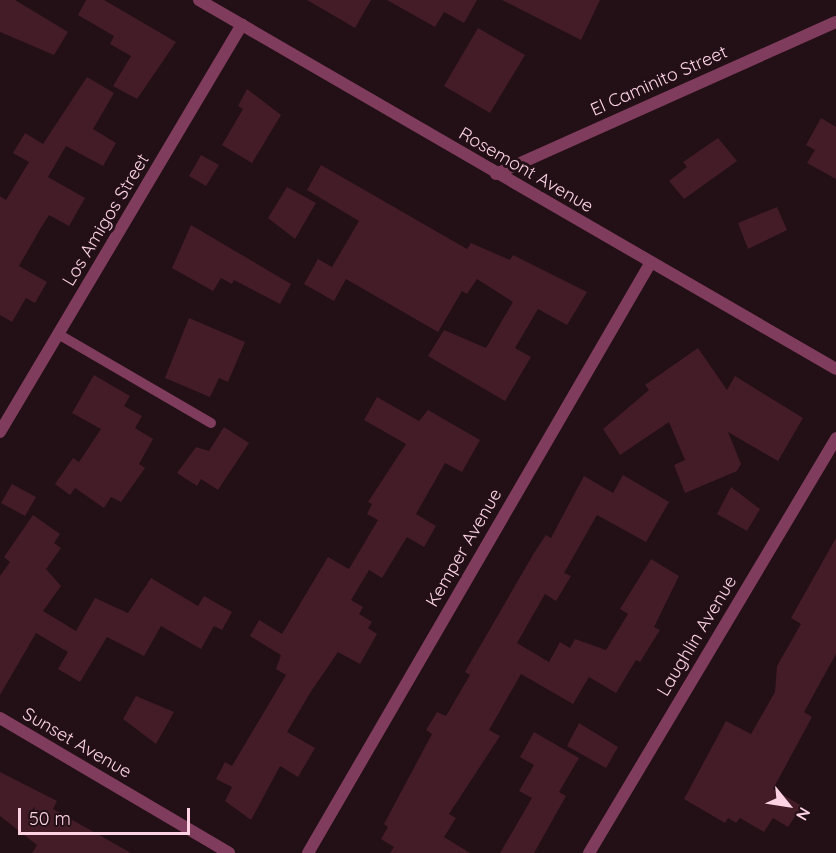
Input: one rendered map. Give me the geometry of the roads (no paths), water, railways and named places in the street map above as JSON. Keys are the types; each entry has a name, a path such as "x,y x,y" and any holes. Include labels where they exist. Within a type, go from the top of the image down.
{"street":[{"name":"Rosemont Avenue","path":"199,0 836,369"},
{"name":"El Caminito Street","path":"496,174 836,22"},
{"name":"Los Amigos Street","path":"0,432 242,25"},
{"name":"Kemper Avenue","path":"308,853 651,262"},
{"name":"Laughlin Avenue","path":"589,853 836,438"},
{"name":"Sunset Avenue","path":"0,718 229,853"}],"lane":[{"path":"58,334 211,423"}]}
